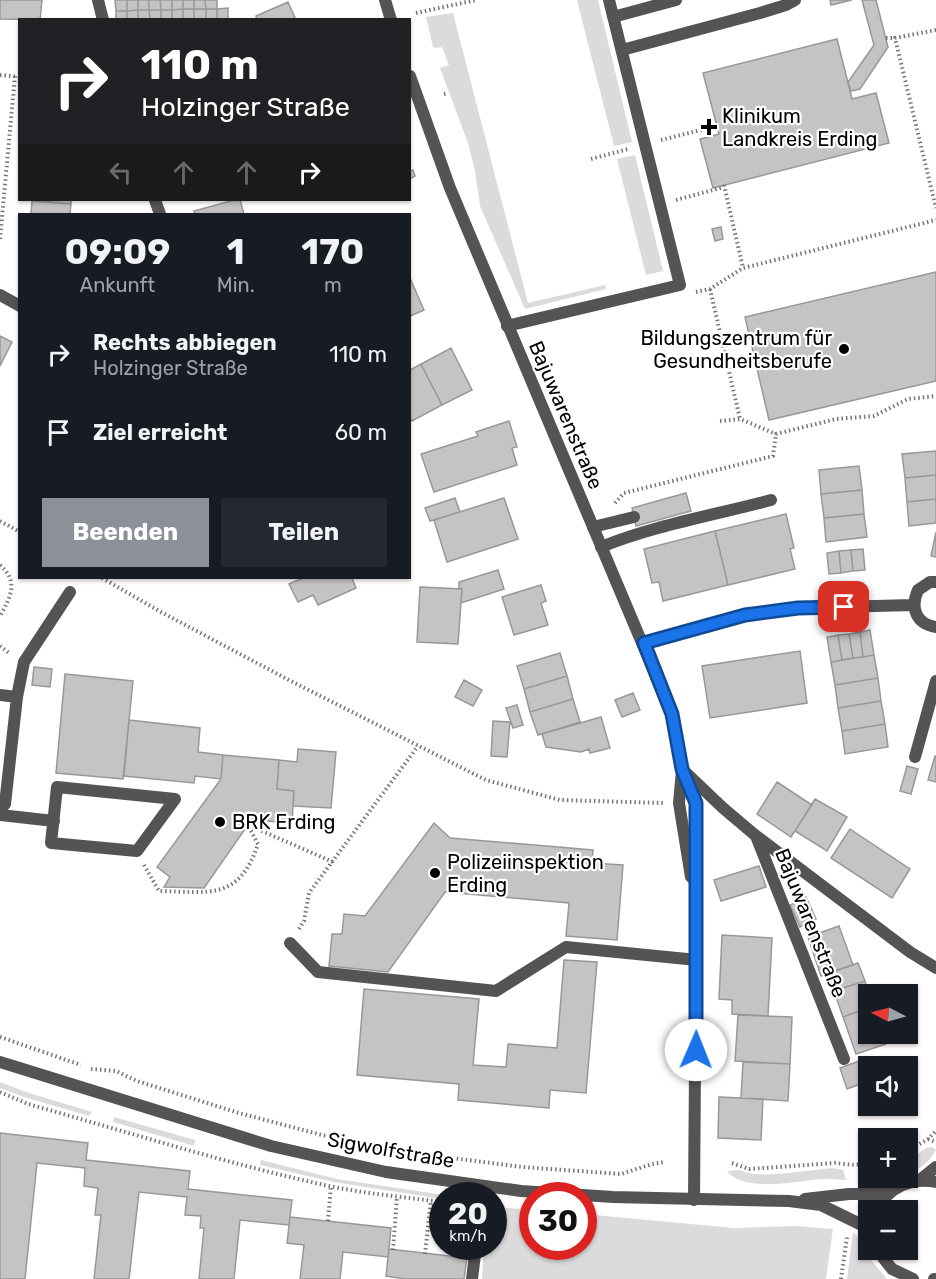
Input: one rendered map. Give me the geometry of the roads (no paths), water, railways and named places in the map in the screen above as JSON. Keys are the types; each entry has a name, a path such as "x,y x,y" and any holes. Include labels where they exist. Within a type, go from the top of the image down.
{"street":[{"path":"99,0 103,18"},
{"path":"386,0 390,18"},
{"path":"507,326 680,285 609,0"},
{"path":"613,17 676,0"},
{"path":"622,50 760,13 795,0"},
{"name":"Bajuwarenstraße","path":"411,79 444,173 672,714 682,769 696,803 694,1200"},
{"path":"0,296 18,305"},
{"path":"601,547 649,532 771,501"},
{"path":"593,527 634,517"},
{"path":"936,582 930,582 918,590 913,605 918,618 929,626 936,627"},
{"path":"0,810 5,804 17,697 24,662 70,592"},
{"path":"644,643 745,615 798,608 913,605"},
{"path":"915,757 936,681"},
{"path":"0,695 17,697"},
{"name":"Bajuwarenstraße","path":"682,769 755,835 901,945 936,968"},
{"name":"Bajuwarenstraße","path":"682,769 679,803 695,896"},
{"path":"57,787 175,799 137,851 51,843 54,821 57,787"},
{"path":"0,815 54,821"},
{"name":"Bajuwarenstraße","path":"755,835 844,1059"},
{"path":"290,943 318,972 496,991 566,947 697,960"},
{"name":"Sigwolfstraße","path":"0,1062 271,1146 439,1182"},
{"path":"920,1180 936,1167"},
{"path":"884,1200 888,1194 903,1184 920,1180 936,1182"},
{"name":"Sigwolfstraße","path":"507,1191 694,1200 789,1201 821,1205 858,1223"},
{"name":"Sigwolfstraße","path":"789,1201 840,1195 888,1194"},
{"path":"472,1279 474,1260"},
{"path":"883,1260 900,1277 913,1279"}],"place":[{"name":"Klinikum Landkreis Erding","path":"709,127"},
{"name":"Bildungszentrum für Gesundheitsberufe","path":"844,349"},
{"name":"BRK Erding","path":"220,822"},
{"name":"Polizeiinspektion Erding","path":"435,873"}]}
